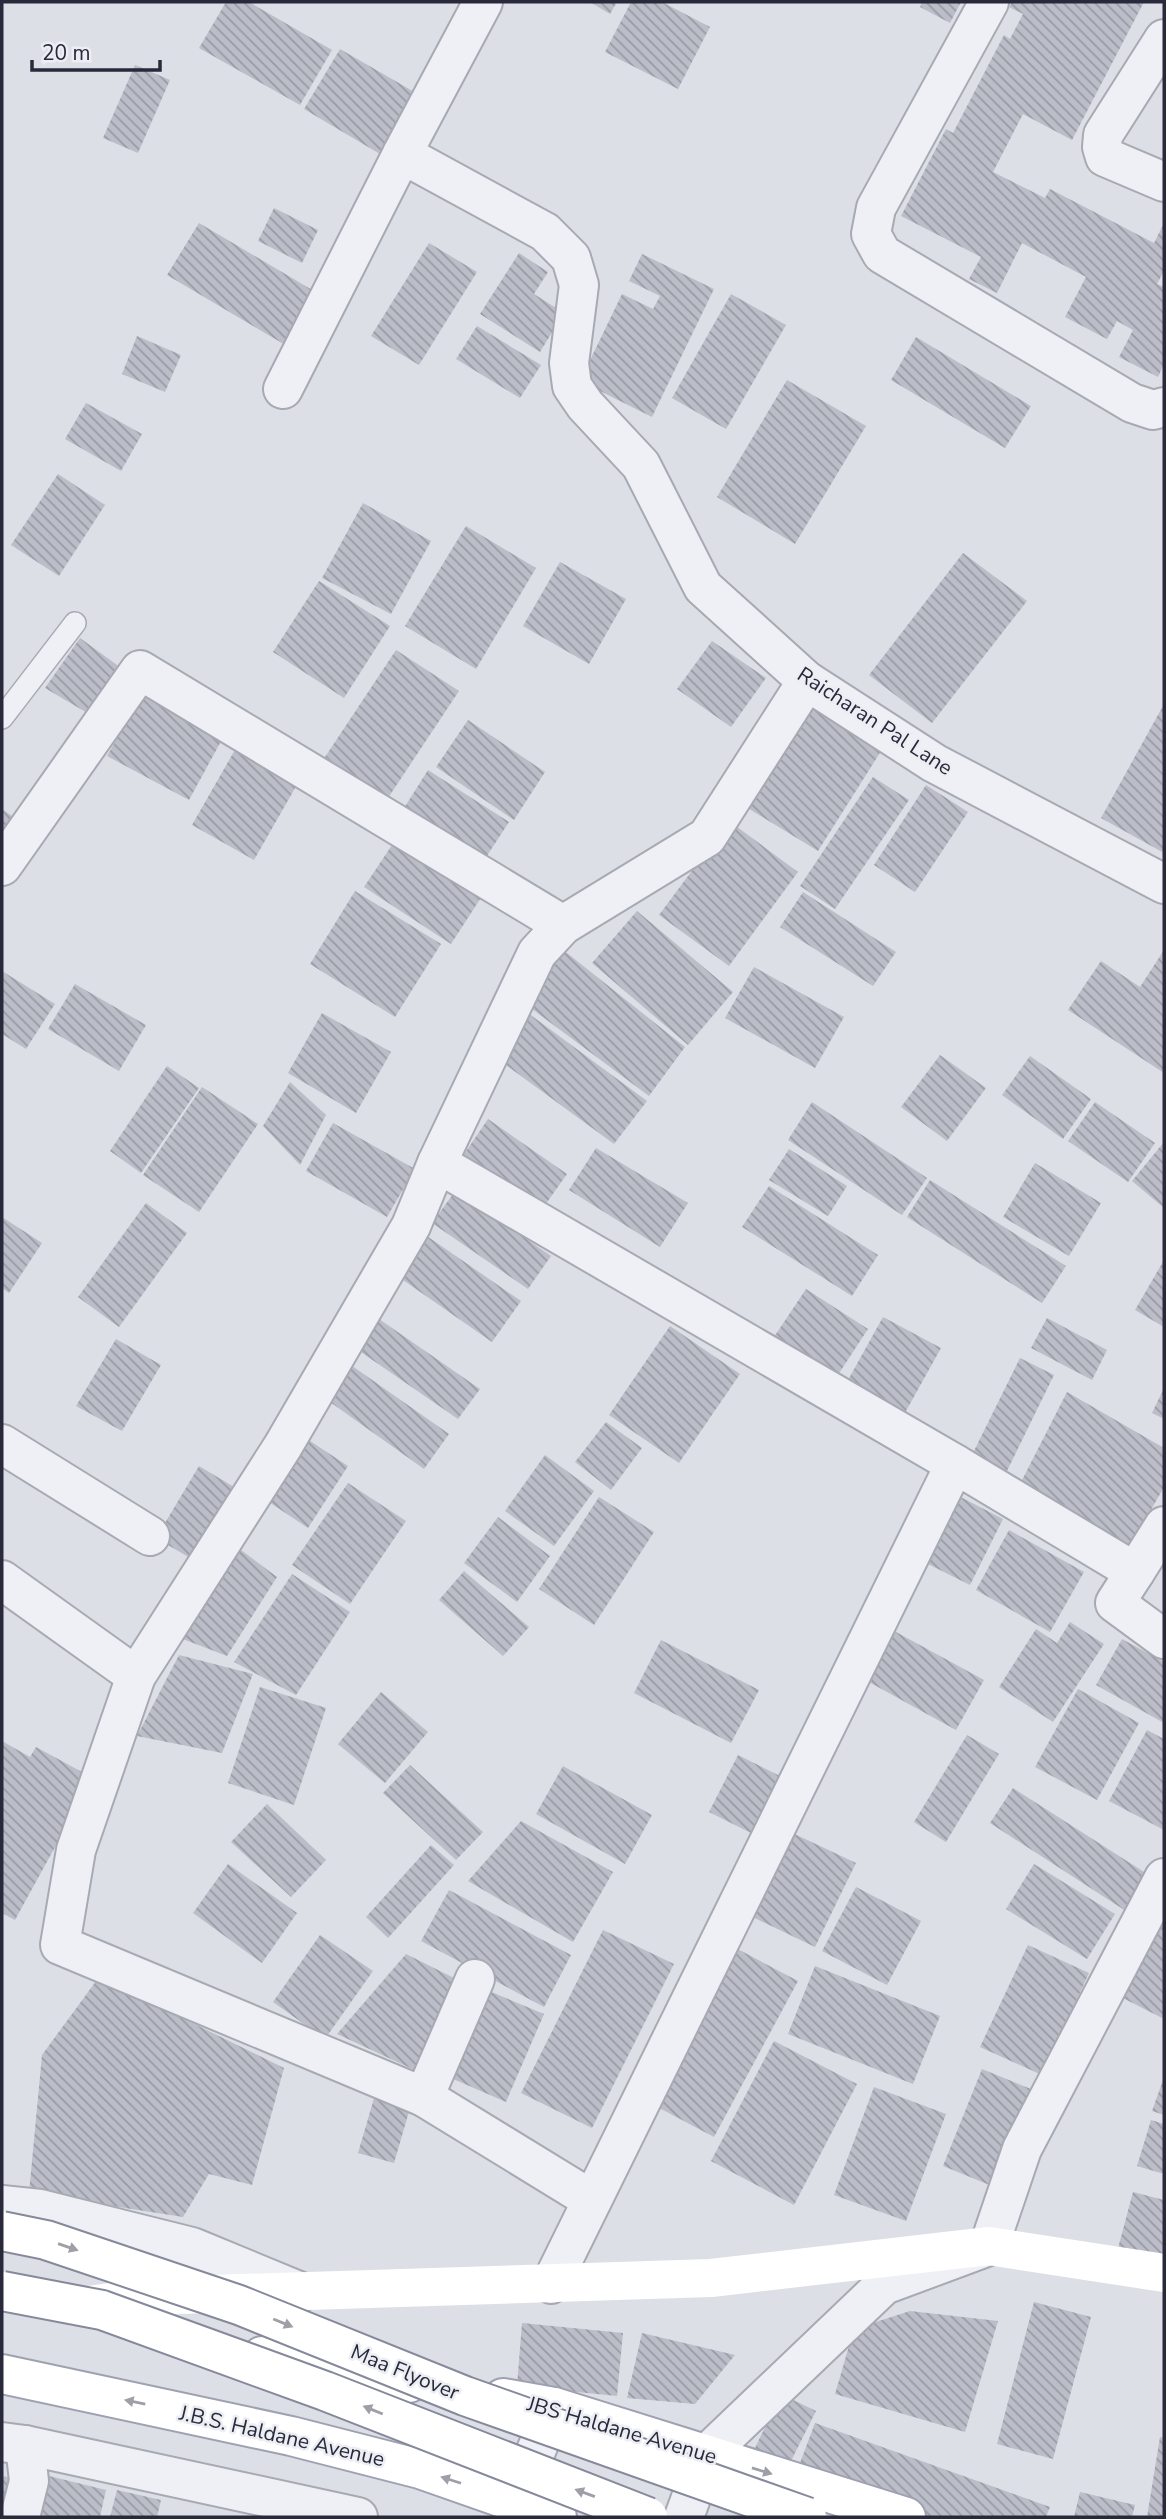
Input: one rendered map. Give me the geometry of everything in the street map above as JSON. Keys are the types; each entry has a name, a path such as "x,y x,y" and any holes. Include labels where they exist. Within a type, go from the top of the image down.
{"main road":[{"name":"Maa Flyover","path":"2,2231 46,2240 239,2305 465,2396 807,2517"},
{"path":"20,2310 150,2296 711,2278 989,2246 1164,2273"},
{"path":"2,2291 102,2310 325,2391 649,2517"},
{"name":"JBS Haldane Avenue","path":"20,2310 319,2367 554,2407 906,2517"},
{"name":"J.B.S. Haldane Avenue","path":"2,2374 291,2436 420,2469 513,2509 557,2517"}],"street":[{"path":"282,389 483,2"},
{"path":"989,2 876,208 871,234 882,254 1120,396 1153,410 1164,407"},
{"path":"1164,38 1103,135 1102,147 1105,157 1164,183"},
{"name":"Raicharan Pal Lane","path":"402,154 545,232 571,258 579,285 577,318 569,362 572,386 585,405 641,465 686,559 703,587 807,681 934,763 1164,884"},
{"path":"2,866 140,670 563,925"},
{"path":"592,2200 424,2096 60,1945 76,1850 136,1676 283,1446 411,1226 437,1163 537,953 563,925 707,836 807,681"},
{"path":"437,1163 955,1464 1135,1572"},
{"path":"2,1444 150,1536"},
{"path":"551,2284 955,1464"},
{"path":"1164,1526 1115,1603 1164,1639"},
{"path":"2,1580 136,1676"},
{"path":"684,2517 707,2454 884,2285 989,2246 1022,2149 1164,1878"},
{"path":"424,2096 475,1979"},
{"path":"2,2206 40,2209 192,2247 301,2292"},
{"path":"513,2509 554,2407"},
{"path":"14,2444 29,2481 20,2517"},
{"path":"14,2444 358,2517"}],"lane":[{"path":"2,718 75,622"}],"building":[{"path":"226,2 249,2 332,50 300,105 199,48"},
{"path":"590,2 617,2 610,14"},
{"path":"631,2 662,2 710,27 678,89 605,52"},
{"path":"922,2 961,2 950,23 920,7"},
{"path":"1012,2 1144,2 1072,140 1023,114 993,172 1045,198 1050,189 1154,243 1164,223 1164,271 1157,284 1164,287 1164,364 1158,377 1119,357 1133,330 1117,321 1107,339 1065,317 1086,277 1022,243 997,293 969,279 981,257 901,216 946,129 953,133 1004,35 1010,39 1023,14 1009,7"},
{"path":"340,49 416,93 380,154 304,109"},
{"path":"135,65 170,80 138,153 103,138"},
{"path":"274,208 318,230 302,263 258,241"},
{"path":"199,223 319,294 287,346 167,275"},
{"path":"429,243 477,272 419,365 371,336"},
{"path":"519,253 548,272 534,294 564,313 540,352 480,314"},
{"path":"642,254 714,289 652,417 580,381 622,294 653,309 660,296 629,281"},
{"path":"731,294 786,325 726,429 672,398"},
{"path":"477,326 541,365 520,398 456,359"},
{"path":"137,336 181,355 165,392 122,374"},
{"path":"916,337 1031,406 1005,448 891,380"},
{"path":"787,380 866,426 795,544 717,497"},
{"path":"86,403 142,434 121,471 65,439"},
{"path":"58,474 105,505 59,576 11,545"},
{"path":"363,503 431,541 391,614 322,578"},
{"path":"466,526 536,568 476,669 405,626"},
{"path":"963,553 1027,601 932,723 869,675"},
{"path":"560,562 626,599 589,664 523,626"},
{"path":"319,581 390,626 344,698 273,652"},
{"path":"80,638 128,673 94,717 45,688"},
{"path":"712,641 766,678 731,727 677,689"},
{"path":"396,650 459,691 388,798 325,757"},
{"path":"144,690 225,734 189,800 107,756"},
{"path":"801,697 883,748 818,851 736,801"},
{"path":"1164,704 1164,853 1101,818"},
{"path":"468,720 545,772 514,820 436,767"},
{"path":"240,741 302,776 254,860 192,825"},
{"path":"428,770 509,822 479,868 399,816"},
{"path":"873,777 909,800 835,909 800,886"},
{"path":"926,785 968,812 915,892 874,865"},
{"path":"2,809 22,823 2,847"},
{"path":"729,821 798,872 729,966 659,915"},
{"path":"400,833 486,890 451,944 364,887"},
{"path":"355,891 441,944 395,1017 310,964"},
{"path":"803,892 896,952 873,986 780,927"},
{"path":"637,911 733,992 688,1045 592,963"},
{"path":"562,949 685,1047 649,1096 532,1009"},
{"path":"1164,950 1164,1073 1068,1010 1101,961 1140,987"},
{"path":"754,967 844,1017 815,1068 725,1018"},
{"path":"2,971 55,1004 26,1049 2,1034"},
{"path":"75,984 146,1025 119,1071 48,1029"},
{"path":"322,1013 391,1052 356,1113 288,1073"},
{"path":"528,1013 647,1101 614,1144 495,1057"},
{"path":"940,1055 986,1088 947,1141 901,1107"},
{"path":"1030,1056 1091,1099 1063,1139 1002,1095"},
{"path":"167,1066 199,1088 141,1173 110,1151"},
{"path":"290,1082 326,1115 300,1165 263,1126"},
{"path":"202,1087 258,1124 199,1212 143,1175"},
{"path":"812,1102 927,1178 902,1215 788,1140"},
{"path":"1095,1102 1155,1143 1128,1182 1068,1141"},
{"path":"488,1119 567,1174 538,1215 460,1160"},
{"path":"333,1123 415,1169 387,1217 306,1171"},
{"path":"1164,1142 1164,1208 1132,1181"},
{"path":"596,1148 688,1203 660,1247 569,1190"},
{"path":"789,1149 847,1186 828,1216 769,1180"},
{"path":"1035,1163 1101,1203 1069,1256 1003,1217"},
{"path":"930,1180 1066,1266 1042,1303 907,1217"},
{"path":"769,1186 878,1255 852,1296 742,1227"},
{"path":"456,1190 551,1256 528,1289 432,1223"},
{"path":"146,1203 187,1233 119,1327 78,1297"},
{"path":"2,1217 42,1243 9,1293 2,1288"},
{"path":"421,1232 521,1301 492,1342 393,1273"},
{"path":"1164,1260 1164,1327 1135,1310"},
{"path":"806,1289 868,1329 832,1384 770,1343"},
{"path":"883,1317 941,1348 901,1420 843,1389"},
{"path":"1047,1318 1107,1350 1092,1380 1031,1348"},
{"path":"379,1319 480,1389 458,1419 358,1350"},
{"path":"670,1326 740,1374 679,1463 609,1415"},
{"path":"116,1339 161,1365 122,1431 76,1406"},
{"path":"1020,1358 1054,1375 1004,1477 969,1461"},
{"path":"348,1363 449,1434 424,1469 323,1397"},
{"path":"1164,1388 1164,1419 1152,1413"},
{"path":"1067,1392 1164,1448 1164,1487 1127,1552 1019,1486"},
{"path":"606,1422 642,1448 611,1490 575,1462"},
{"path":"301,1435 348,1466 308,1528 260,1496"},
{"path":"545,1455 594,1491 554,1546 505,1511"},
{"path":"199,1466 239,1490 197,1562 156,1538"},
{"path":"348,1483 406,1521 350,1604 292,1565"},
{"path":"951,1492 1003,1519 970,1585 918,1559"},
{"path":"599,1497 654,1532 594,1625 539,1589"},
{"path":"498,1517 550,1556 517,1602 464,1563"},
{"path":"1009,1530 1084,1572 1050,1632 976,1590"},
{"path":"233,1544 277,1577 227,1656 175,1636"},
{"path":"464,1571 529,1627 503,1656 439,1600"},
{"path":"292,1574 350,1612 296,1695 234,1662"},
{"path":"1070,1622 1104,1644 1053,1722 999,1687 1036,1629 1057,1643"},
{"path":"885,1626 984,1680 956,1730 858,1676"},
{"path":"1122,1639 1164,1662 1164,1723 1096,1685"},
{"path":"661,1640 759,1690 731,1743 634,1693"},
{"path":"179,1655 253,1674 222,1753 137,1736"},
{"path":"260,1687 326,1708 294,1805 228,1783"},
{"path":"1078,1689 1139,1723 1097,1800 1035,1767"},
{"path":"381,1692 428,1732 385,1783 338,1744"},
{"path":"1147,1730 1164,1739 1164,1830 1109,1801"},
{"path":"967,1735 999,1754 946,1842 914,1822"},
{"path":"2,1741 30,1757 36,1747 93,1778 15,1920 2,1913"},
{"path":"738,1755 788,1780 759,1837 709,1812"},
{"path":"410,1765 483,1832 456,1860 383,1793"},
{"path":"563,1766 652,1815 625,1864 536,1814"},
{"path":"1013,1788 1155,1879 1132,1915 990,1823"},
{"path":"267,1804 326,1860 291,1897 231,1842"},
{"path":"521,1821 613,1872 573,1942 468,1881"},
{"path":"784,1829 856,1863 815,1947 744,1913"},
{"path":"431,1845 454,1865 388,1938 366,1917"},
{"path":"228,1864 297,1913 262,1963 193,1913"},
{"path":"1034,1864 1115,1914 1087,1959 1006,1909"},
{"path":"856,1887 921,1921 887,1985 822,1951"},
{"path":"449,1890 571,1955 544,2007 421,1941"},
{"path":"1164,1917 1164,2019 1113,1993"},
{"path":"603,1930 674,1964 592,2128 521,2093"},
{"path":"320,1935 373,1971 325,2039 273,2002"},
{"path":"1028,1945 1089,1973 1042,2075 980,2047"},
{"path":"732,1946 798,1981 714,2137 648,2102"},
{"path":"406,1954 466,1984 421,2073 337,2034"},
{"path":"815,1966 940,2016 913,2084 788,2034"},
{"path":"99,1977 284,2068 252,2185 209,2174 183,2217 29,2193 42,2055"},
{"path":"482,1988 544,2014 506,2102 444,2075"},
{"path":"774,2041 857,2084 794,2205 711,2161"},
{"path":"982,2069 1031,2089 992,2186 943,2166"},
{"path":"1164,2077 1164,2115 1152,2111"},
{"path":"874,2087 946,2114 906,2221 834,2195"},
{"path":"377,2088 413,2098 394,2163 358,2153"},
{"path":"1151,2120 1164,2124 1164,2174 1137,2166"},
{"path":"1133,2192 1164,2200 1164,2264 1117,2252"},
{"path":"1034,2302 1091,2317 1053,2459 997,2444"},
{"path":"910,2311 998,2321 965,2432 835,2394 854,2329"},
{"path":"522,2323 623,2333 617,2396 517,2386"},
{"path":"642,2333 735,2355 695,2404 627,2398"},
{"path":"781,2394 816,2411 789,2465 755,2448"},
{"path":"815,2423 1050,2507 1046,2517 925,2517 797,2471"},
{"path":"1160,2437 1164,2438 1164,2517 1147,2517"},
{"path":"45,2475 106,2490 100,2517 35,2517"},
{"path":"2,2476 13,2478 2,2517"},
{"path":"117,2490 161,2500 157,2517 110,2517"},
{"path":"1080,2492 1135,2505 1132,2517 1074,2517"}]}
